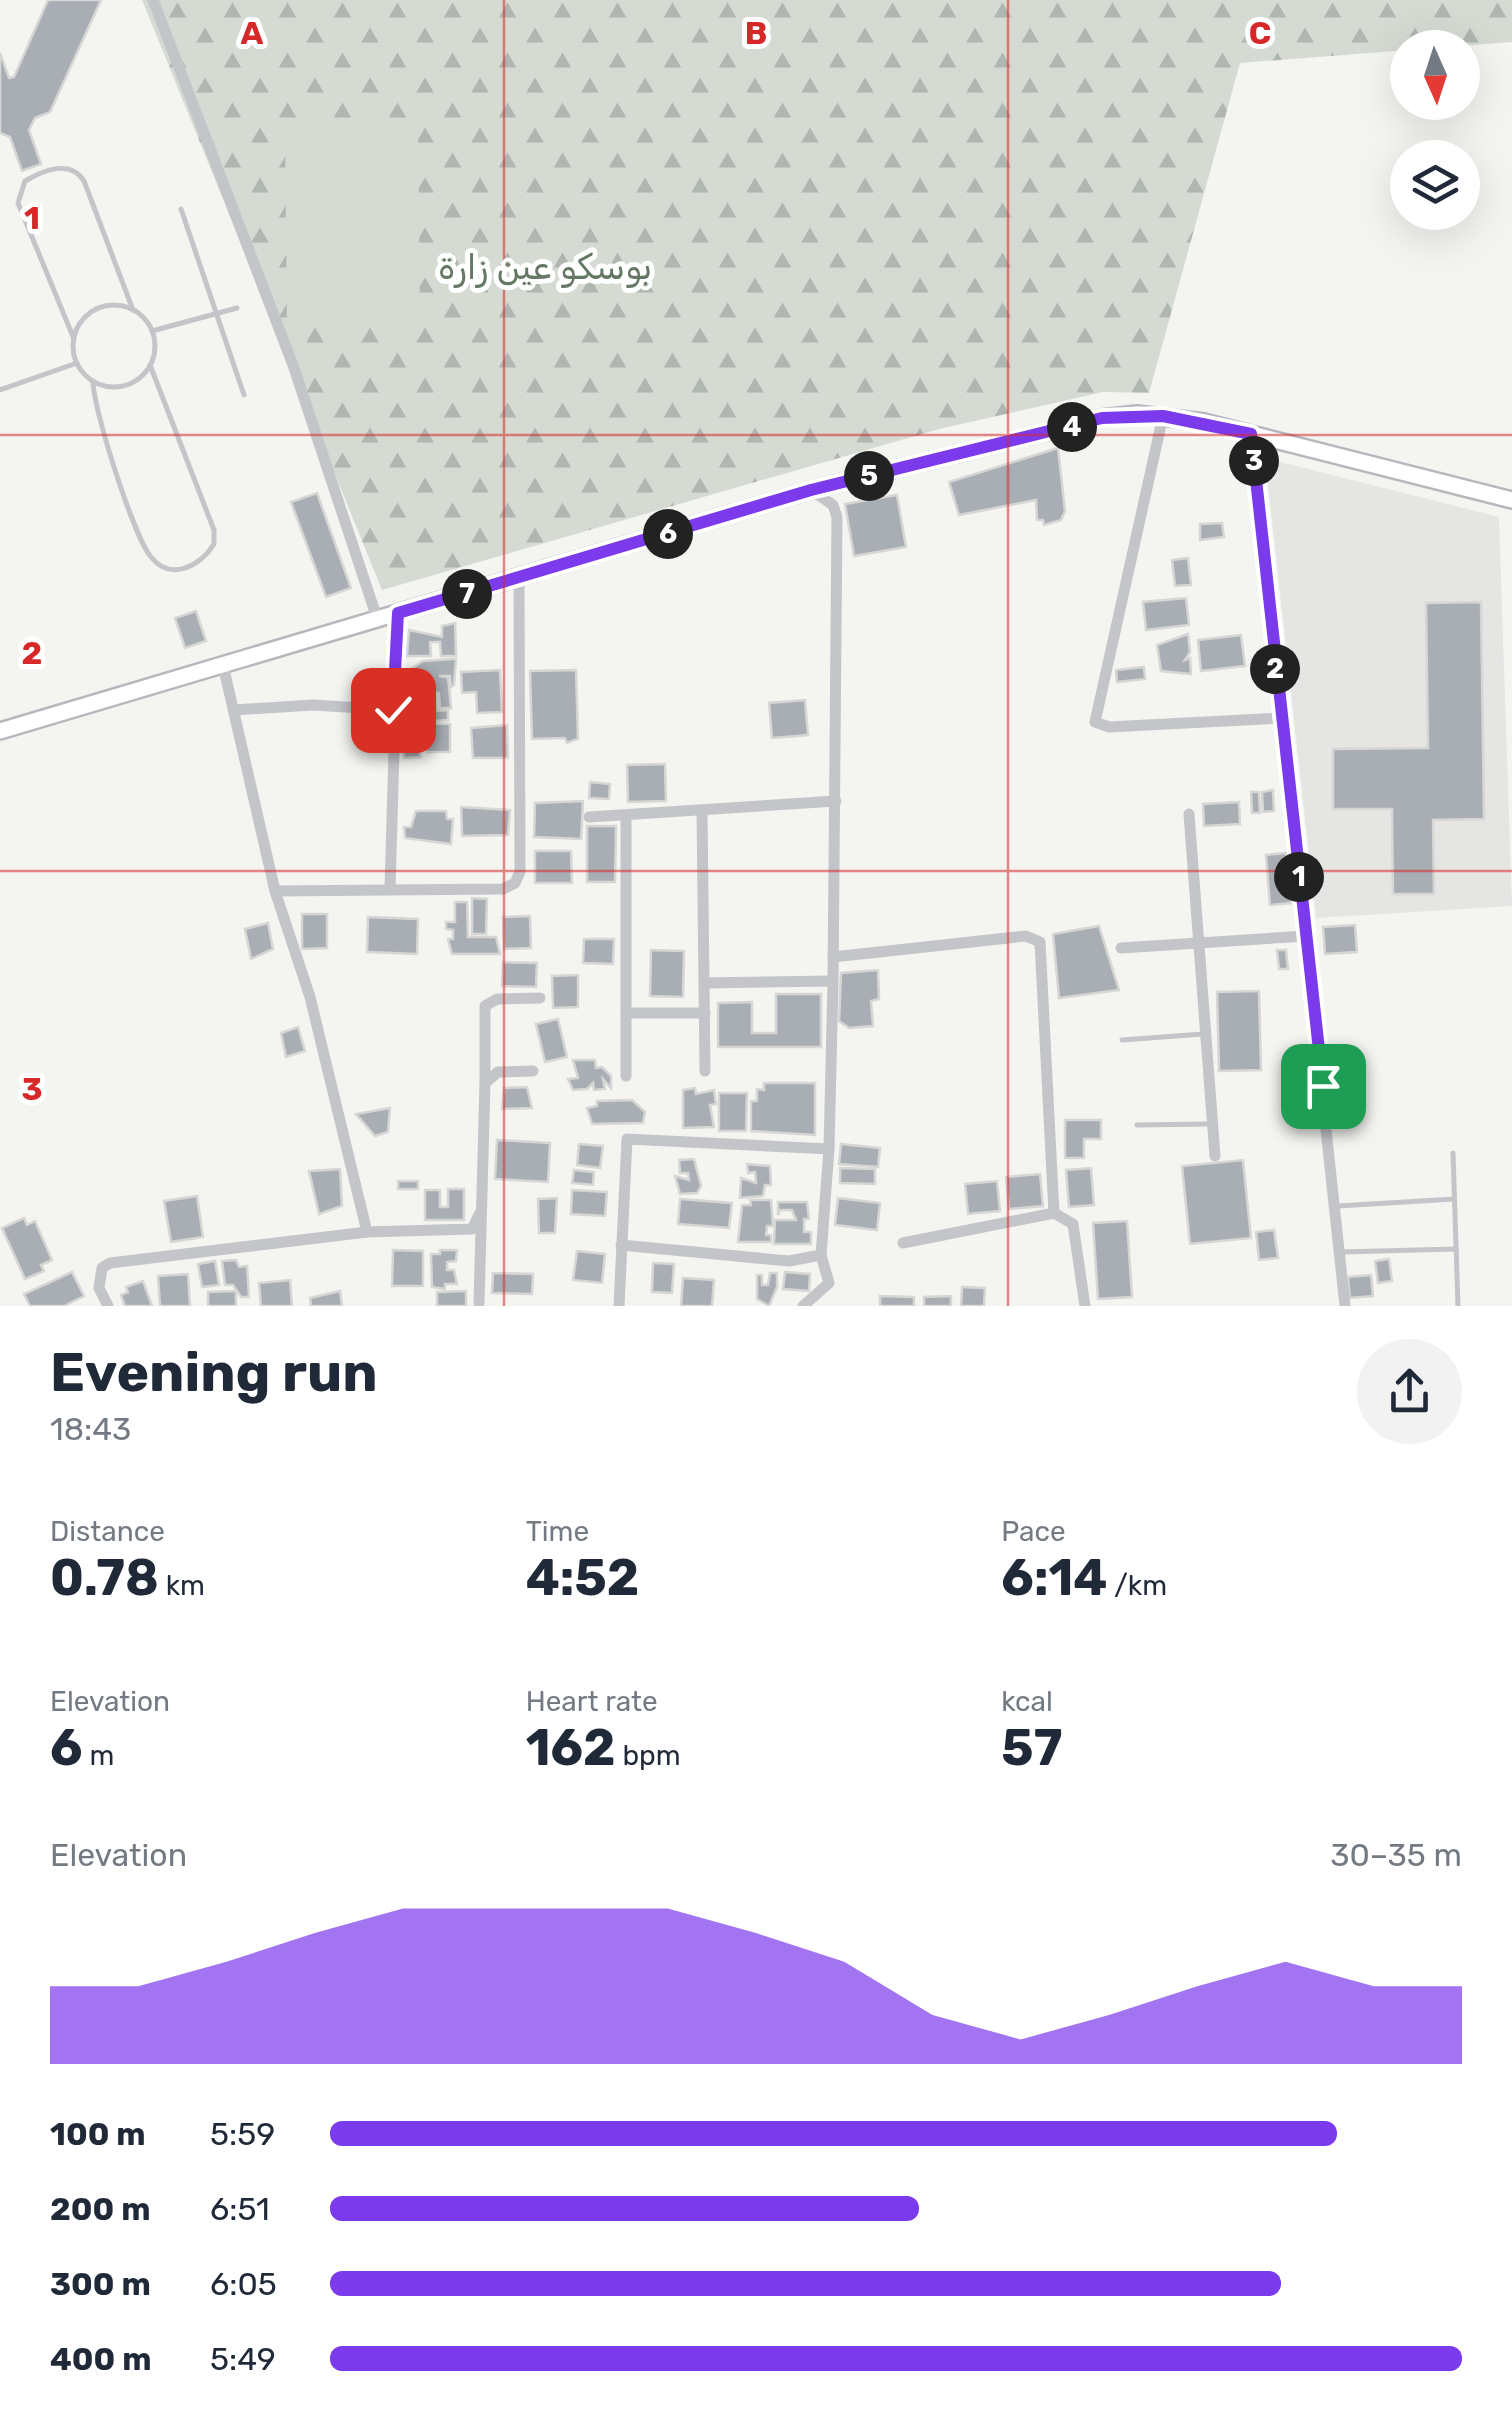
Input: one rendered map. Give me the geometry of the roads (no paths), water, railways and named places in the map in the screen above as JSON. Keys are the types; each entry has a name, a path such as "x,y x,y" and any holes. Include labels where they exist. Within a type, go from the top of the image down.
{"main road":[{"path":"0,731 377,618 519,580 811,490 1102,418 1163,416 1251,434 1512,500"}],"street":[{"path":"152,0 293,364 377,618"},
{"path":"1163,416 1095,722 1109,727 1280,718"},
{"path":"1251,434 1338,1206 1345,1306"},
{"path":"802,1306 829,1283 820,1255 829,1149 836,802 836,516 832,505 811,490"},
{"path":"274,891 503,889 515,883 520,872 519,580"},
{"path":"390,889 398,613"},
{"path":"223,666 274,891 310,997 367,1232"},
{"path":"234,710 313,706 393,710"},
{"path":"589,817 836,802"},
{"path":"702,810 704,1071"},
{"path":"626,814 626,1076"},
{"path":"1189,814 1215,1156"},
{"path":"833,957 1026,936 1040,942 1054,1213"},
{"path":"1121,948 1306,936"},
{"path":"705,983 833,980"},
{"path":"479,1303 485,1006 498,999 540,998"},
{"path":"626,1012 704,1013"},
{"path":"484,1082 498,1072 533,1071"},
{"path":"620,1306 626,1138 829,1149"},
{"path":"108,1306 99,1288 102,1268 110,1263 367,1232 472,1229 480,1213"},
{"path":"903,1243 1054,1213 1073,1224 1085,1306"},
{"path":"621,1245 788,1260 820,1255"}],"lane":[{"path":"93,381 124,385 139,378 150,365 155,348 152,331 133,310 79,173 65,168 43,170 25,180 18,203 74,338 77,363 93,381 105,440 149,556 173,570 194,567 214,544 214,530 150,365"},
{"path":"181,209 244,395"},
{"path":"74,338 82,321 96,309 115,305 133,310"},
{"path":"152,331 237,308"},
{"path":"0,390 77,363"},
{"path":"1122,1040 1206,1034"},
{"path":"1137,1125 1212,1124"},
{"path":"1453,1154 1458,1306"},
{"path":"1338,1206 1454,1199"},
{"path":"1341,1252 1456,1249"}],"park label":[{"name":"بوسكو عين زارة","path":"545,267"}]}
